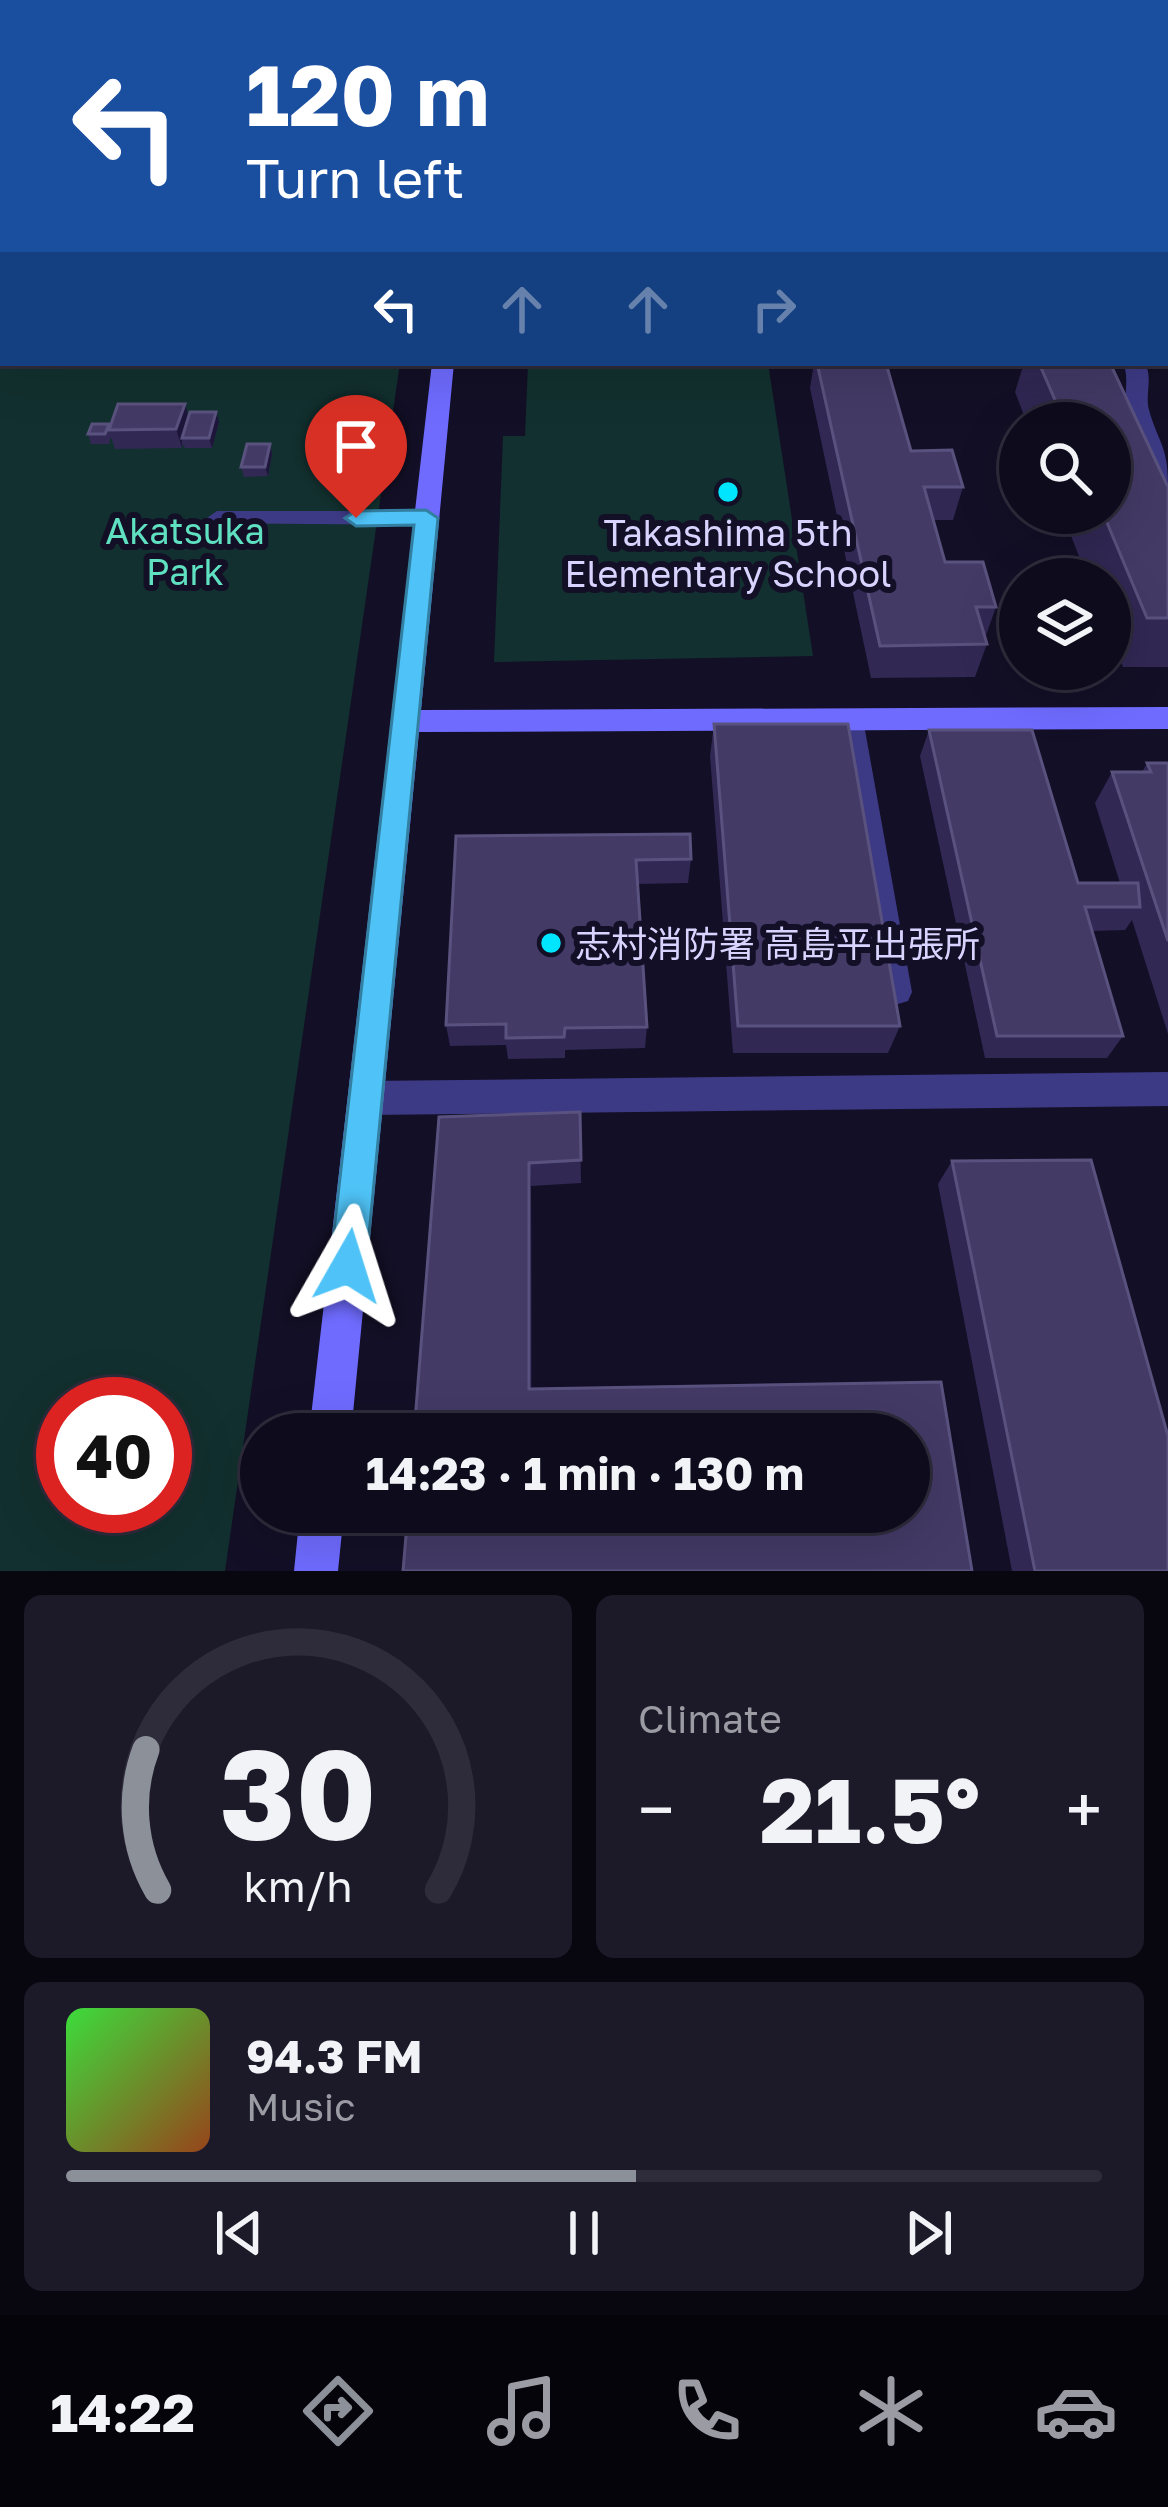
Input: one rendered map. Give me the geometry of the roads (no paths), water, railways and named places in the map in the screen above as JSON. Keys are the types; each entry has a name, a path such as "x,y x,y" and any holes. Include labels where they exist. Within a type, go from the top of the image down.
{"street":[{"path":"332,1413 443,366"},
{"path":"1135,366 1136,409 1168,476"},
{"path":"407,721 1168,718"},
{"path":"366,1098 1168,1089"},
{"path":"316,1571 320,1533"}],"lane":[{"path":"217,518 426,518"},
{"path":"852,719 898,992"}],"place":[{"name":"Takashima 5th Elementary School","path":"728,492"},
{"name":"志村消防署 高島平出張所","path":"551,943"}],"park label":[{"name":"Akatsuka Park","path":"185,550"}]}
